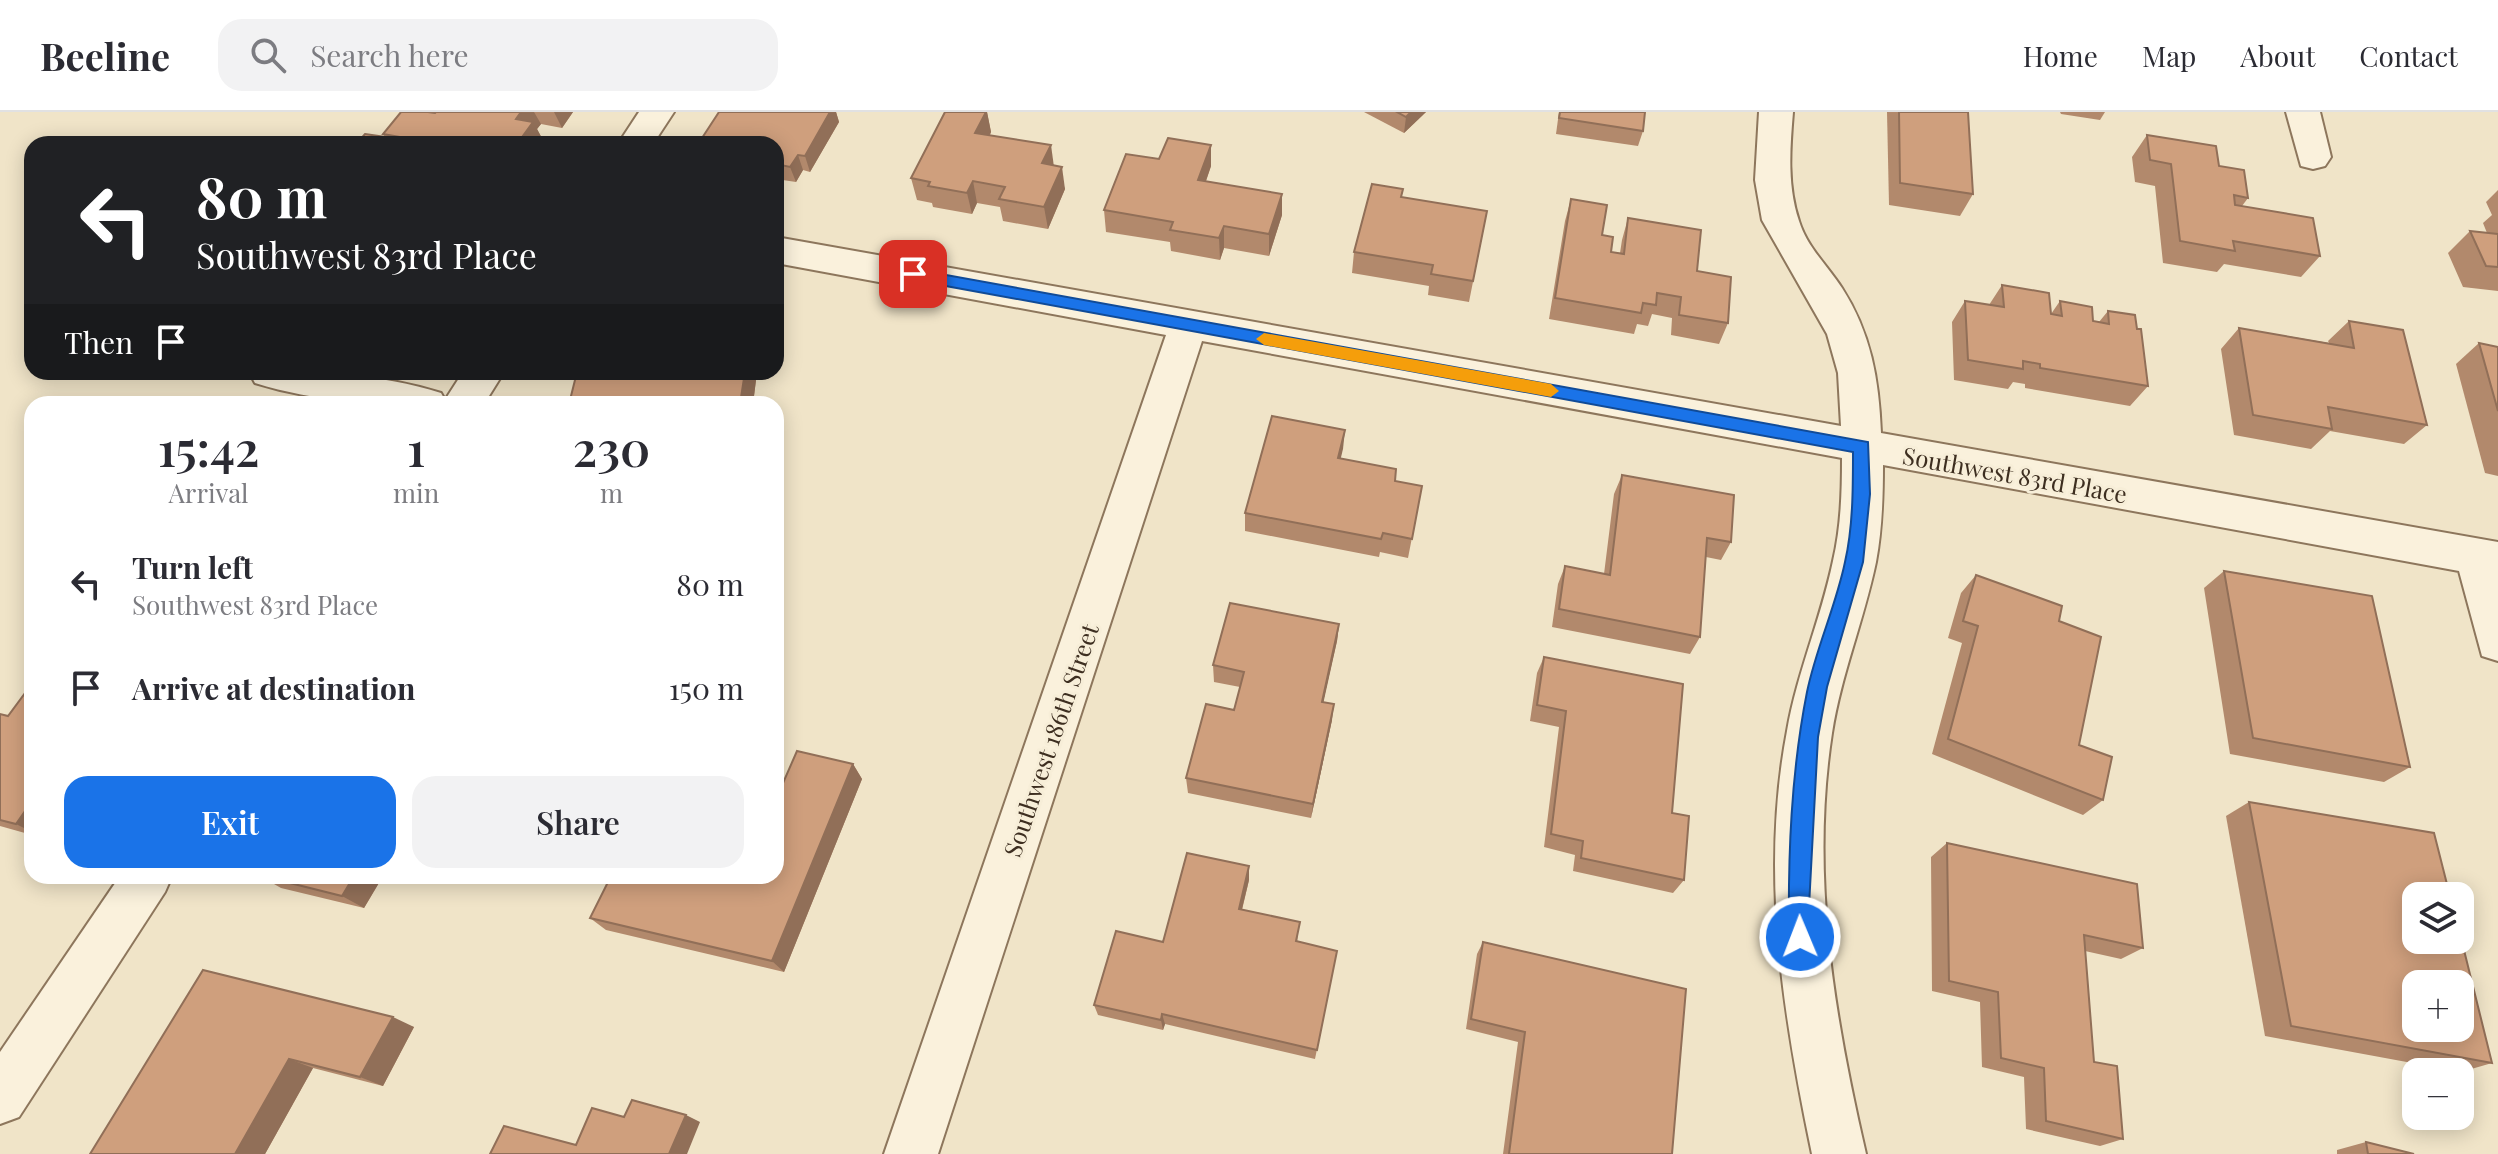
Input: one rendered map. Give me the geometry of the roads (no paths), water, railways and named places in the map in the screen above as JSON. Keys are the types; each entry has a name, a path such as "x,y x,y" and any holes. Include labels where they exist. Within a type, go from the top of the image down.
{"street":[{"path":"640,136 657,112"},
{"path":"1776,112 1772,172 1780,223 1844,329 1855,363 1862,447 1856,551 1818,687 1808,737 1798,866 1800,937 1806,992 1839,1154"},
{"path":"2303,112 2313,157"},
{"name":"Southwest 83rd Place","path":"784,251 2488,558"},
{"name":"Southwest 186th Street","path":"911,1154 1188,325"},
{"path":"308,380 388,396"},
{"path":"2488,558 2498,642"},
{"path":"0,1098 143,884"}]}
